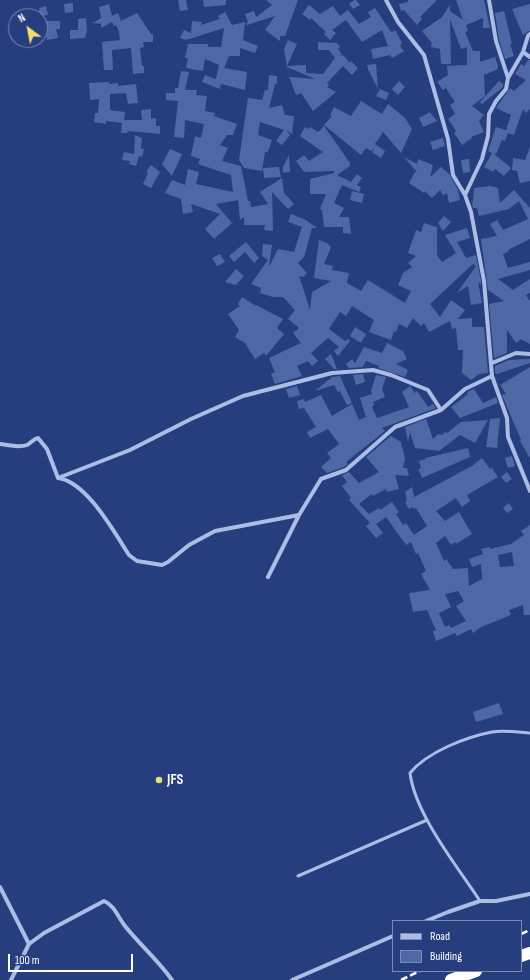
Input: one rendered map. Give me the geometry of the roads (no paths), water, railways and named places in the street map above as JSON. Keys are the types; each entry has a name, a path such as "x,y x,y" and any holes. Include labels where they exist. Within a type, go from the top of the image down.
{"highway":[{"path":"450,980 473,972"}],"street":[{"path":"386,0 398,22 424,55 448,139 453,175 465,195 471,212 484,281 492,376 507,418 508,437 530,491"},
{"path":"489,0 496,41 508,78"},
{"path":"465,195 482,160 488,136 489,114 496,101 506,89 508,78 523,52 530,34"},
{"path":"523,52 530,57"},
{"path":"492,363 516,353 530,354"},
{"path":"58,478 130,450 191,419 244,396 332,373 373,370 391,375 428,390 441,410"},
{"path":"268,577 300,515 321,479 346,470 394,427 441,410 465,389 492,376"},
{"path":"0,444 21,446 38,438 47,449 58,478"},
{"path":"58,478 65,479 95,503 129,555 137,561 146,563 162,565 189,545 215,531 300,515"},
{"path":"0,887 29,944"},
{"path":"428,920 480,901 496,901 530,894"},
{"path":"11,980 29,944 44,933 104,901 110,903 126,927 158,961 172,980"},
{"path":"292,980 392,936"}],"lane":[{"path":"480,901 427,820 412,783 410,773 417,765 433,754 467,739 493,732 529,733"},
{"path":"298,876 427,820"}],"railway":[{"path":"522,934 530,930"},
{"path":"401,980 418,972"}],"place":[{"name":"JFS","path":"159,780"}]}
